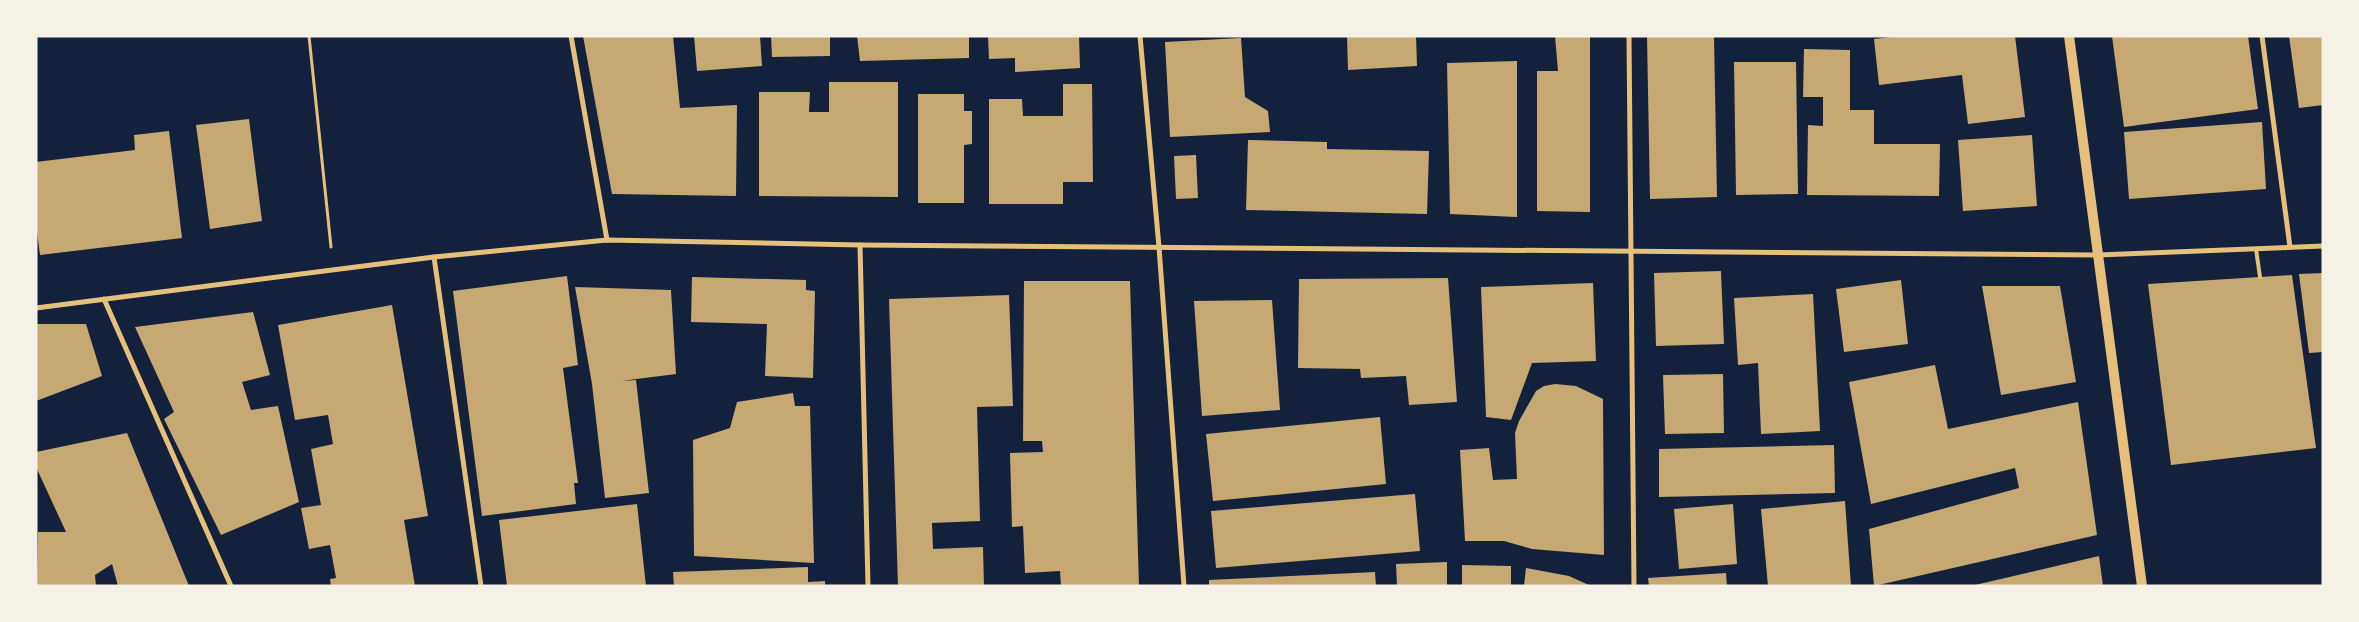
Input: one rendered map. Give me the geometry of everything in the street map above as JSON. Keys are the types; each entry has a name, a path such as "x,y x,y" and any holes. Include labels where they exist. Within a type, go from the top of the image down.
{"main road":[{"path":"2069,36 2142,586"}],"street":[{"path":"571,36 607,240"},
{"path":"1140,36 1184,586"},
{"path":"1629,36 1634,586"},
{"path":"2262,36 2290,247"},
{"path":"36,308 434,257 607,240 860,245 2098,255 2323,246"},
{"path":"860,245 868,586"},
{"path":"434,257 481,586"},
{"path":"104,299 231,586"}],"lane":[{"path":"2256,249 2260,277"}],"path":[{"path":"309,36 334,270"}],"building":[{"path":"583,36 673,36 680,108 737,105 736,196 612,194"},
{"path":"694,36 760,36 762,66 697,71"},
{"path":"771,36 830,36 830,56 772,57"},
{"path":"857,36 969,36 969,58 860,61"},
{"path":"988,36 1079,36 1080,68 1015,72 1015,58 989,59"},
{"path":"1347,36 1416,36 1417,66 1348,70"},
{"path":"1555,36 1590,36 1590,212 1537,211 1537,71 1558,71"},
{"path":"1647,36 1714,36 1717,197 1650,199"},
{"path":"1900,36 2015,36 2025,117 1968,124 1962,75 1879,85 1874,39"},
{"path":"2112,36 2248,36 2258,109 2124,127"},
{"path":"2289,36 2323,36 2323,105 2299,108"},
{"path":"1241,38 1245,97 1268,111 1270,132 1170,137 1165,42"},
{"path":"1804,49 1850,50 1850,110 1874,110 1874,144 1940,144 1939,196 1807,195 1808,125 1823,126 1823,97 1803,97"},
{"path":"1517,61 1517,217 1450,214 1447,63"},
{"path":"1734,62 1796,62 1798,194 1736,195"},
{"path":"829,82 898,82 898,197 759,196 759,92 810,92 809,112 829,112"},
{"path":"1063,84 1092,84 1093,182 1063,182 1063,204 989,204 989,99 1022,99 1023,116 1063,116"},
{"path":"918,94 964,94 964,111 972,111 972,144 964,145 964,203 918,203"},
{"path":"249,119 262,221 210,229 196,125"},
{"path":"2262,122 2266,189 2129,199 2124,132"},
{"path":"169,131 182,238 40,255 36,224 36,162 135,150 134,135"},
{"path":"2032,135 2037,206 1963,211 1958,140"},
{"path":"1248,140 1327,142 1327,149 1429,151 1427,214 1246,210"},
{"path":"1196,155 1198,198 1176,199 1174,156"},
{"path":"1721,271 1724,344 1656,346 1654,273"},
{"path":"2323,273 2323,352 2309,353 2299,274"},
{"path":"2292,275 2316,448 2171,465 2148,284"},
{"path":"567,276 578,365 563,368 578,483 574,483 576,504 482,516 453,291"},
{"path":"692,277 806,280 806,290 815,291 813,378 765,376 767,324 691,322"},
{"path":"1448,278 1457,402 1409,405 1406,376 1361,378 1360,369 1298,368 1299,279"},
{"path":"1901,280 1908,344 1844,352 1836,289"},
{"path":"1024,281 1130,281 1139,586 1061,586 1060,571 1025,573 1023,526 1012,527 1010,453 1043,452 1042,441 1023,441"},
{"path":"1593,283 1596,361 1532,363 1511,420 1486,417 1481,287"},
{"path":"1982,286 2060,286 2076,382 2001,395"},
{"path":"575,287 671,290 676,374 621,381 636,380 649,493 605,498 592,384"},
{"path":"1813,294 1820,431 1761,434 1758,363 1738,365 1734,298"},
{"path":"1009,295 1013,406 977,407 980,521 932,523 933,549 983,547 984,586 898,586 889,299"},
{"path":"1272,300 1280,410 1202,416 1194,301"},
{"path":"392,305 428,516 404,520 415,586 331,586 330,579 336,578 330,545 309,549 301,508 321,505 311,449 333,444 328,415 295,420 278,325"},
{"path":"253,312 270,375 242,382 251,410 278,406 299,502 221,535 164,419 174,412 135,327"},
{"path":"36,324 86,324 102,376 36,401"},
{"path":"1935,365 1948,429 2078,402 2097,535 1874,586 1869,529 2019,488 2015,468 1871,504 1849,382"},
{"path":"1723,374 1724,433 1665,434 1663,375"},
{"path":"1555,384 1576,386 1603,399 1604,555 1532,549 1504,541 1465,541 1460,450 1489,448 1493,480 1517,479 1515,433 1519,421 1536,391 1544,386"},
{"path":"793,393 795,406 810,406 814,563 694,556 693,440 730,428 737,402"},
{"path":"1380,417 1386,484 1213,501 1206,434"},
{"path":"127,433 189,586 118,586 112,564 95,575 96,586 37,586 38,532 66,532 36,467 36,452"},
{"path":"1834,445 1835,493 1659,497 1659,449"},
{"path":"1415,494 1420,551 1216,568 1211,511"},
{"path":"1845,501 1851,586 1768,586 1761,509"},
{"path":"637,504 646,586 507,586 499,520"},
{"path":"1733,504 1737,564 1679,569 1674,509"},
{"path":"2099,556 2103,586 1975,586 1975,585"},
{"path":"1447,562 1447,586 1397,586 1396,564"},
{"path":"1462,565 1511,566 1511,586 1462,586"},
{"path":"808,567 808,582 825,581 825,586 674,586 673,572"},
{"path":"1526,568 1569,576 1591,586 1524,586"},
{"path":"1375,572 1376,586 1209,586 1209,580"},
{"path":"1726,573 1727,586 1649,586 1648,578"}]}
